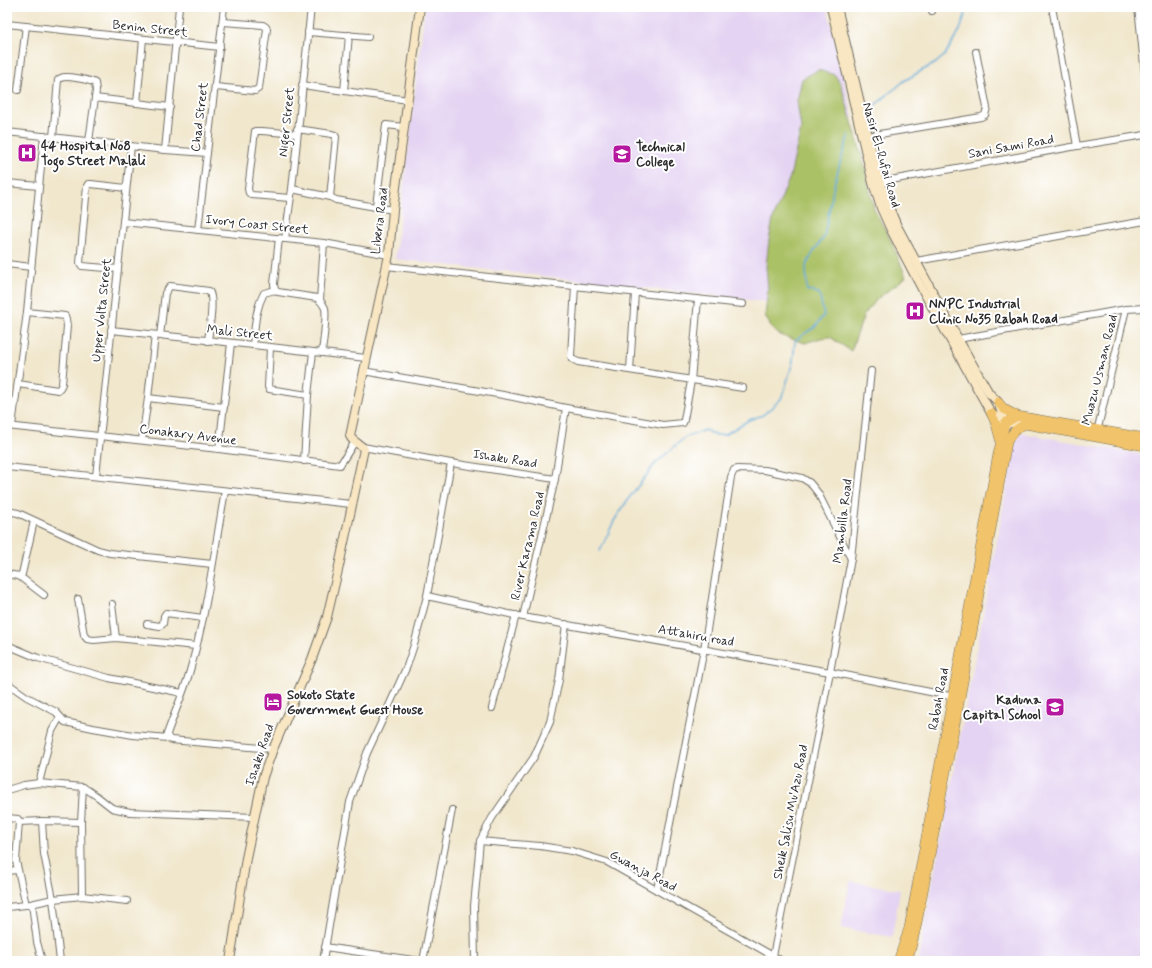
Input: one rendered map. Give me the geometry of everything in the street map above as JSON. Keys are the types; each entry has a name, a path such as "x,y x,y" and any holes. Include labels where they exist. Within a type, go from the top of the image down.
{"main road":[{"path":"998,402 1004,409 1017,416 1096,433 1145,446"},
{"path":"991,413 1004,441 1012,432 1025,424 1145,438"},
{"path":"1005,423 1017,416"},
{"name":"Rabah Road","path":"907,961 916,928 956,698 1004,441 1005,423"},
{"name":"Rabah Road","path":"898,961 909,928 956,698"}],"street":[{"path":"165,150 179,7"},
{"name":"Chad Street","path":"198,230 216,87 224,7"},
{"name":"Niger Street","path":"275,290 274,284 292,189 311,7"},
{"name":"Liberia Road","path":"352,439 366,358 389,255 393,210 420,7"},
{"name":"Nasir El-Rufai Road","path":"831,7 880,182 897,226 958,339 989,393 998,402 1005,423"},
{"name":"Nasir El-Rufai Road","path":"837,7 873,183 881,208 921,287 991,413 1005,423"},
{"path":"1052,7 1077,146"},
{"path":"1138,7 1145,74"},
{"path":"216,87 255,91 258,90 267,29 264,25 223,22"},
{"name":"Benin Street","path":"7,24 220,47"},
{"path":"18,90 26,26"},
{"path":"308,32 368,37"},
{"path":"344,91 349,35"},
{"path":"137,103 143,39"},
{"path":"868,136 981,117 985,115 987,108 976,52"},
{"path":"53,137 58,80 65,77 91,80 95,83 96,91 89,141"},
{"path":"302,85 408,100"},
{"path":"95,98 170,107"},
{"path":"376,206 386,125 404,127"},
{"path":"290,198 252,194 248,190 255,131 297,131 335,135 330,197"},
{"path":"7,132 165,150 207,153"},
{"name":"Sani Sami Road","path":"880,182 1145,135"},
{"path":"10,426 18,384 27,312 44,136"},
{"name":"Upper Volta Street","path":"96,476 131,146"},
{"path":"7,183 38,186"},
{"path":"118,269 81,265 80,262 87,186 88,184 126,188"},
{"path":"292,189 330,197 336,200 393,210"},
{"path":"916,261 1145,221"},
{"name":"Ivory Coast Street","path":"123,222 324,244 389,255"},
{"path":"322,353 325,316 324,308 320,300 324,244"},
{"path":"7,264 31,267"},
{"path":"386,266 743,304"},
{"path":"142,440 165,293 170,286 210,291 212,300 208,341"},
{"path":"575,286 572,359 578,362 743,388"},
{"path":"253,345 256,313 264,293 275,290 278,292 317,298 320,300"},
{"path":"630,370 635,292"},
{"path":"364,371 663,425 682,423 684,420 691,381 698,299"},
{"path":"958,339 1126,309 1145,308"},
{"name":"Muazu Usman Road","path":"1096,433 1126,309"},
{"path":"18,384 58,390 62,384 67,326 66,319 64,316 59,315 27,312"},
{"name":"Mali Street","path":"111,330 366,358"},
{"path":"219,449 231,343"},
{"path":"270,348 269,389 308,395"},
{"path":"304,461 308,395 313,352"},
{"name":"Mambilla Road","path":"830,672 851,559 871,371"},
{"path":"148,398 224,407"},
{"name":"River Karama Road","path":"523,617 555,479 566,408"},
{"path":"1005,423 1025,424"},
{"name":"Conakary Avenue","path":"10,426 219,449 340,465 352,439"},
{"name":"Ishaku Road","path":"352,439 362,447 451,463 555,479"},
{"name":"Ishaku Road","path":"230,961 246,858 263,777 273,749 312,659 327,616 364,449 362,447"},
{"path":"323,961 350,802 367,753 407,666 414,645 427,596 451,463"},
{"path":"7,467 351,504"},
{"path":"657,890 704,649 731,477 734,470 738,468 765,470 802,478 810,483 818,493 851,559"},
{"path":"168,738 167,734 189,675 203,618 225,491"},
{"path":"7,510 18,513 98,550 110,553 212,564"},
{"path":"19,576 22,574 34,521"},
{"path":"7,574 19,576 44,596"},
{"name":"Attahiru road","path":"427,596 523,617 830,672 956,698"},
{"path":"78,599 84,635 87,638 94,640 116,638 196,646"},
{"path":"112,604 116,638"},
{"path":"147,624 160,626 163,624 166,613 203,618"},
{"path":"492,708 516,615"},
{"path":"475,961 474,906 480,841 492,818 534,757 550,722 559,680 566,624"},
{"path":"7,645 38,658 109,678 182,693"},
{"name":"Sheik Salisu Mu'Azu Road","path":"773,956 830,672"},
{"path":"7,683 27,697 56,712 65,722 133,735 168,738 171,740 273,749"},
{"path":"39,783 52,731 60,717"},
{"path":"7,790 24,785 39,783 83,787 112,808 130,812 254,818"},
{"path":"82,896 81,822 83,787"},
{"path":"423,961 452,810"},
{"path":"7,818 18,819 19,822 81,822"},
{"path":"42,821 44,854 53,899 60,961"},
{"path":"19,822 16,861 17,870 29,904 42,961"},
{"name":"Gwanja Road","path":"480,841 540,846 572,851 607,862 782,961"},
{"path":"7,871 17,870"},
{"path":"7,907 53,899 82,896 127,902"},
{"path":"325,947 420,961"}],"shaded area":[{"name":"Technical College","path":"425,7 827,7 853,117 843,146 802,306 395,259"},
{"name":"Kaduna Capital School","path":"1021,433 1145,455 1145,961 918,960 1016,440"},
{"path":"850,881 900,890 892,937 841,928"}],"green space":[{"path":"818,70 835,75 841,85 863,159 874,209 892,243 906,277 878,298 864,315 851,351 830,337 805,343 782,336 773,330 765,316 768,289 766,267 773,219 790,177 801,128 797,101 802,79"}],"waterway":[{"path":"867,111 904,81 936,63 945,55 960,30 968,7"},
{"path":"600,551 614,521 629,498 655,464 684,438 705,430 714,435 724,435 749,420 763,415 781,399 793,361 795,341 815,327 824,315 819,293 807,291 806,266 824,237 834,185 849,134"}],"place":[{"name":"44 Hospital No8 Togo Street Malali","path":"27,153"},
{"name":"Technical College","path":"622,154"},
{"name":"NNPC Industrial Clinic No35 Rabah Road","path":"915,311"},
{"name":"Sokoto State Government Guest House","path":"273,702"},
{"name":"Kaduna Capital School","path":"1055,707"}]}
